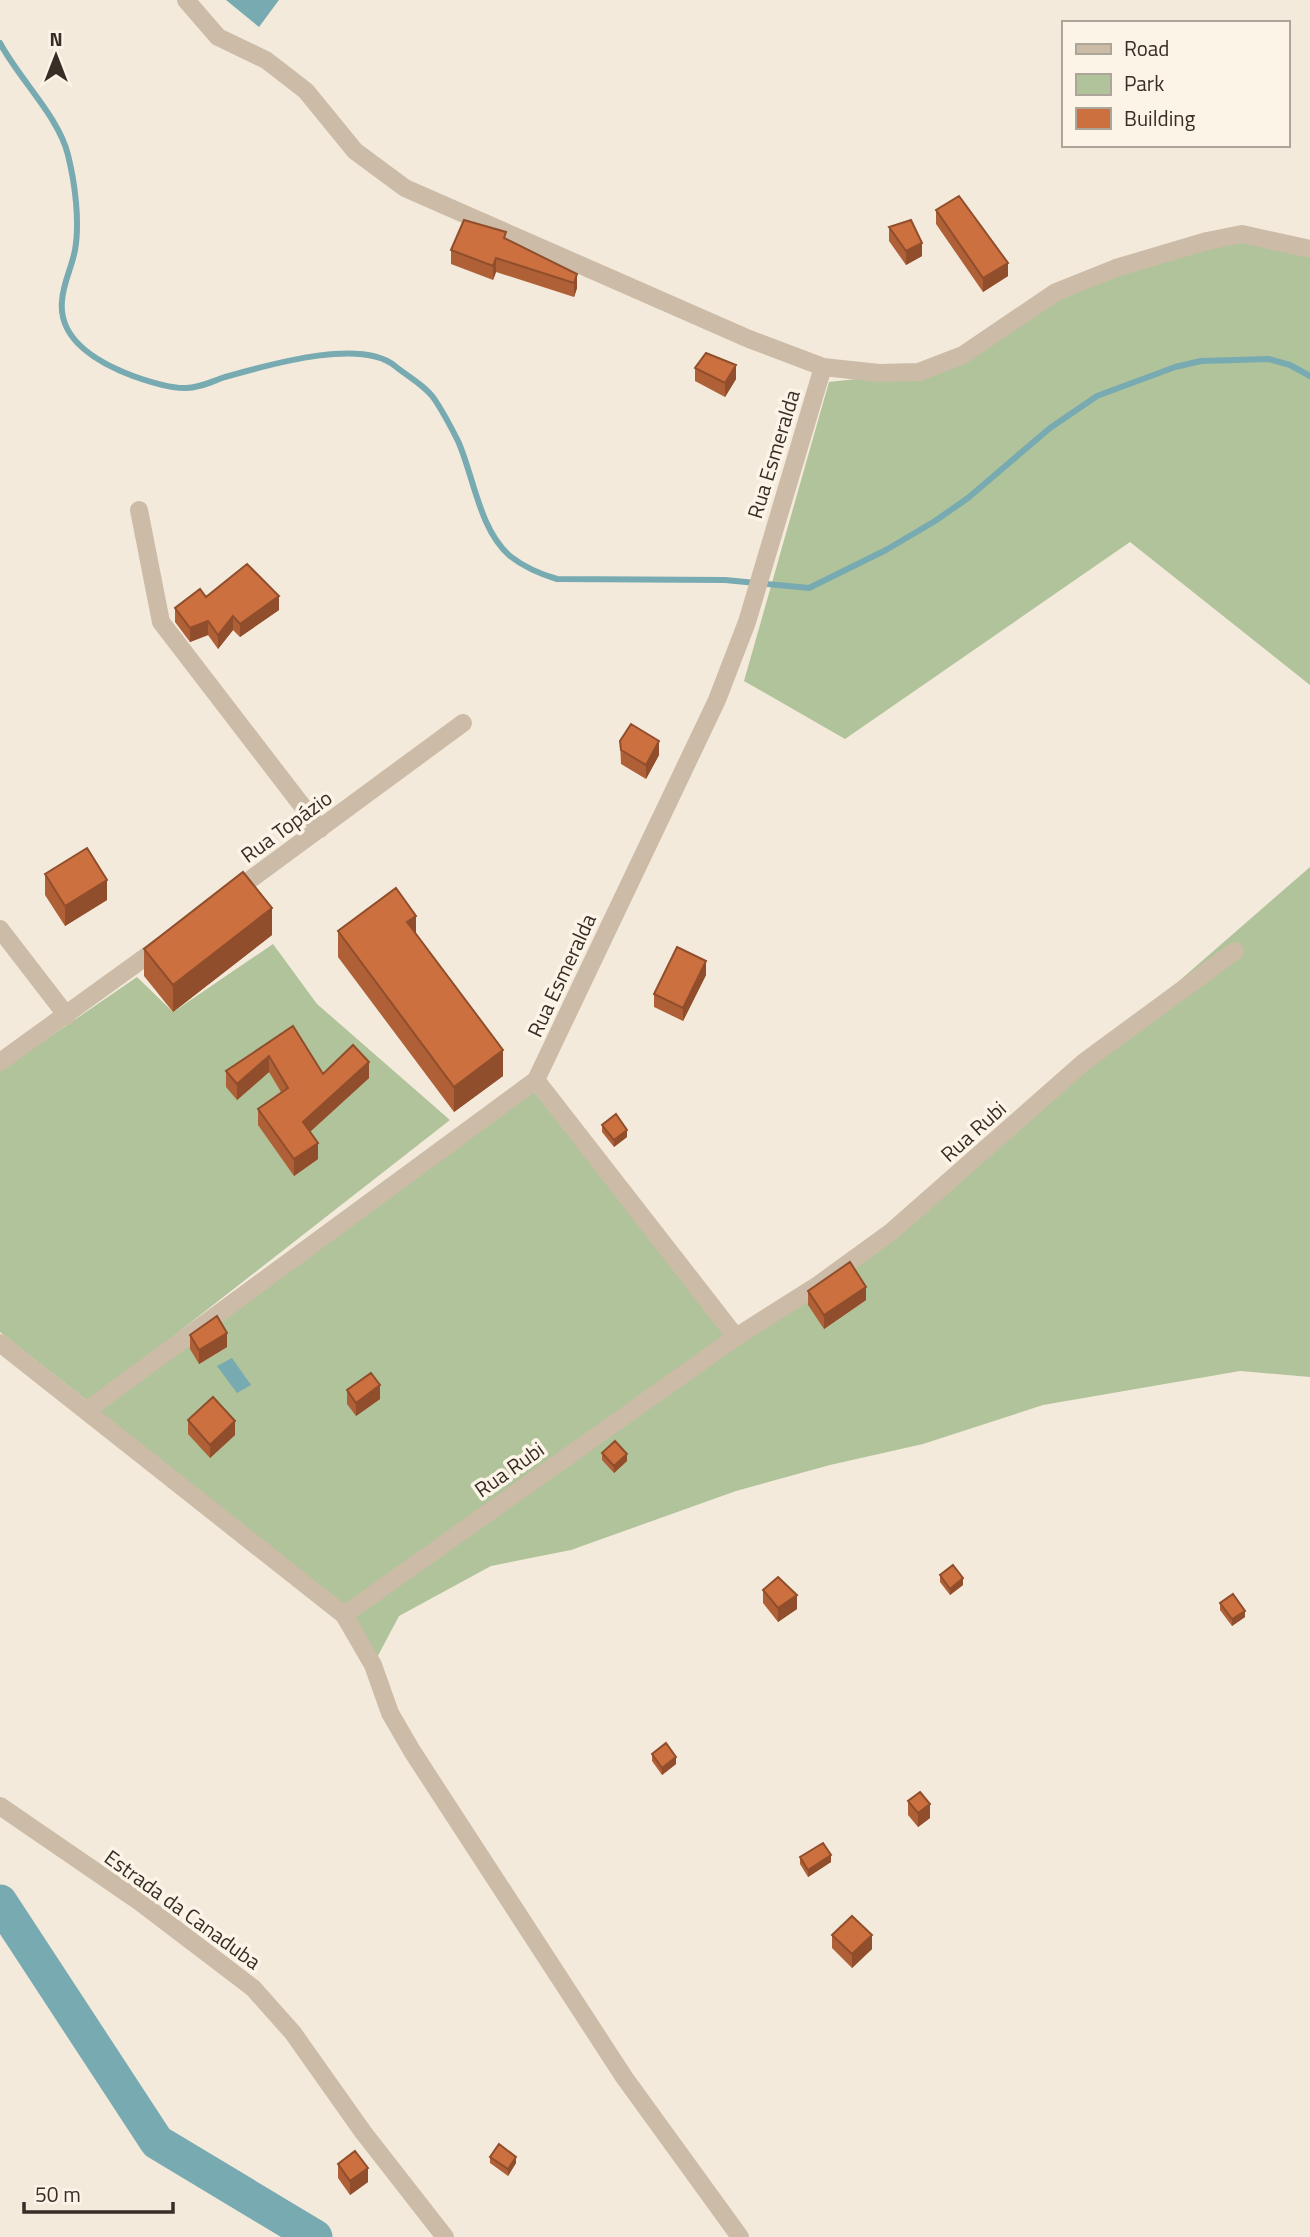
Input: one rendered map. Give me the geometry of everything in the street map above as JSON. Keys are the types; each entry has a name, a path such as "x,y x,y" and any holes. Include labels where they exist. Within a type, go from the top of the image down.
{"street":[{"path":"186,0 218,37 266,60 306,91 355,151 405,188 749,339 823,367 879,373 919,372 963,355 1056,292 1116,268 1208,241 1242,234 1310,249"},
{"name":"Rua Esmeralda","path":"86,1411 536,1080 717,700 747,622 823,367"},
{"path":"139,510 161,622 320,829"},
{"name":"Rua Topázio","path":"221,902 463,723"},
{"path":"0,929 67,1016"},
{"path":"0,1062 177,934"},
{"name":"Rua Rubi","path":"344,1615 736,1337 818,1285 891,1232 1084,1062 1235,951"},
{"path":"536,1080 736,1337"},
{"path":"0,1343 344,1615 373,1665 390,1713 412,1751 624,2077 740,2237"},
{"name":"Estrada da Canaduba","path":"0,1806 140,1902 253,1989 293,2034 363,2132 445,2237"}],"green space":[{"path":"1242,234 1310,249 1310,685 1130,542 845,739 744,681 829,382 919,372 1056,292"},
{"path":"1310,867 1310,1377 1240,1371 1043,1405 923,1444 830,1465 736,1491 571,1550 491,1566 399,1616 373,1665 344,1615 86,1411 534,1092 735,1336 891,1232"},
{"path":"273,944 317,1004 450,1120 89,1402 0,1332 0,1071 137,977 173,1012"}],"water":[{"path":"226,0 279,0 259,27"},
{"path":"232,1358 251,1385 237,1393 217,1366"}],"building":[{"path":"959,196 1008,263 983,278 936,210"},
{"path":"464,220 506,232 504,238 577,274 574,283 496,258 493,266 451,250"},
{"path":"911,220 922,243 906,251 889,227"},
{"path":"706,353 736,365 725,383 695,368"},
{"path":"247,564 279,596 240,624 233,616 218,635 208,621 190,628 175,608 200,589 206,597"},
{"path":"631,724 659,741 646,765 621,750 620,741"},
{"path":"87,848 107,880 65,906 45,874"},
{"path":"243,872 272,908 173,985 144,949"},
{"path":"396,888 416,916 407,922 503,1050 454,1087 338,931"},
{"path":"677,947 706,961 683,1008 654,994"},
{"path":"293,1026 323,1074 353,1045 369,1062 303,1122 318,1143 294,1159 258,1109 288,1088 269,1056 237,1084 226,1071"},
{"path":"616,1114 627,1130 614,1140 602,1125"},
{"path":"850,1262 866,1287 824,1315 808,1291"},
{"path":"217,1316 227,1333 199,1350 190,1335"},
{"path":"371,1373 380,1385 356,1403 347,1390"},
{"path":"213,1397 235,1421 210,1445 188,1420"},
{"path":"615,1441 627,1454 614,1466 602,1453"},
{"path":"953,1565 963,1578 950,1589 940,1575"},
{"path":"778,1577 797,1595 778,1608 763,1590"},
{"path":"1233,1594 1245,1611 1232,1619 1220,1603"},
{"path":"666,1743 676,1757 662,1768 652,1754"},
{"path":"920,1792 930,1804 918,1813 908,1801"},
{"path":"823,1843 831,1855 808,1870 800,1857"},
{"path":"852,1916 872,1935 852,1954 832,1935"},
{"path":"499,2144 516,2157 508,2169 490,2157"},
{"path":"355,2151 368,2168 350,2181 338,2164"}],"waterway":[{"path":"0,43 48,112 68,155 75,190 77,227 75,250 63,294 63,315 67,328 84,349 95,358 133,376 165,386 184,388 312,356 359,354 379,358 422,386 438,405 458,441 484,517 500,545 521,564 557,579 725,580 809,588 886,550 935,521 968,498 1050,428 1097,396 1175,367 1201,361 1269,359 1290,365 1310,376"},
{"path":"0,1902 157,2142 315,2237"}]}
